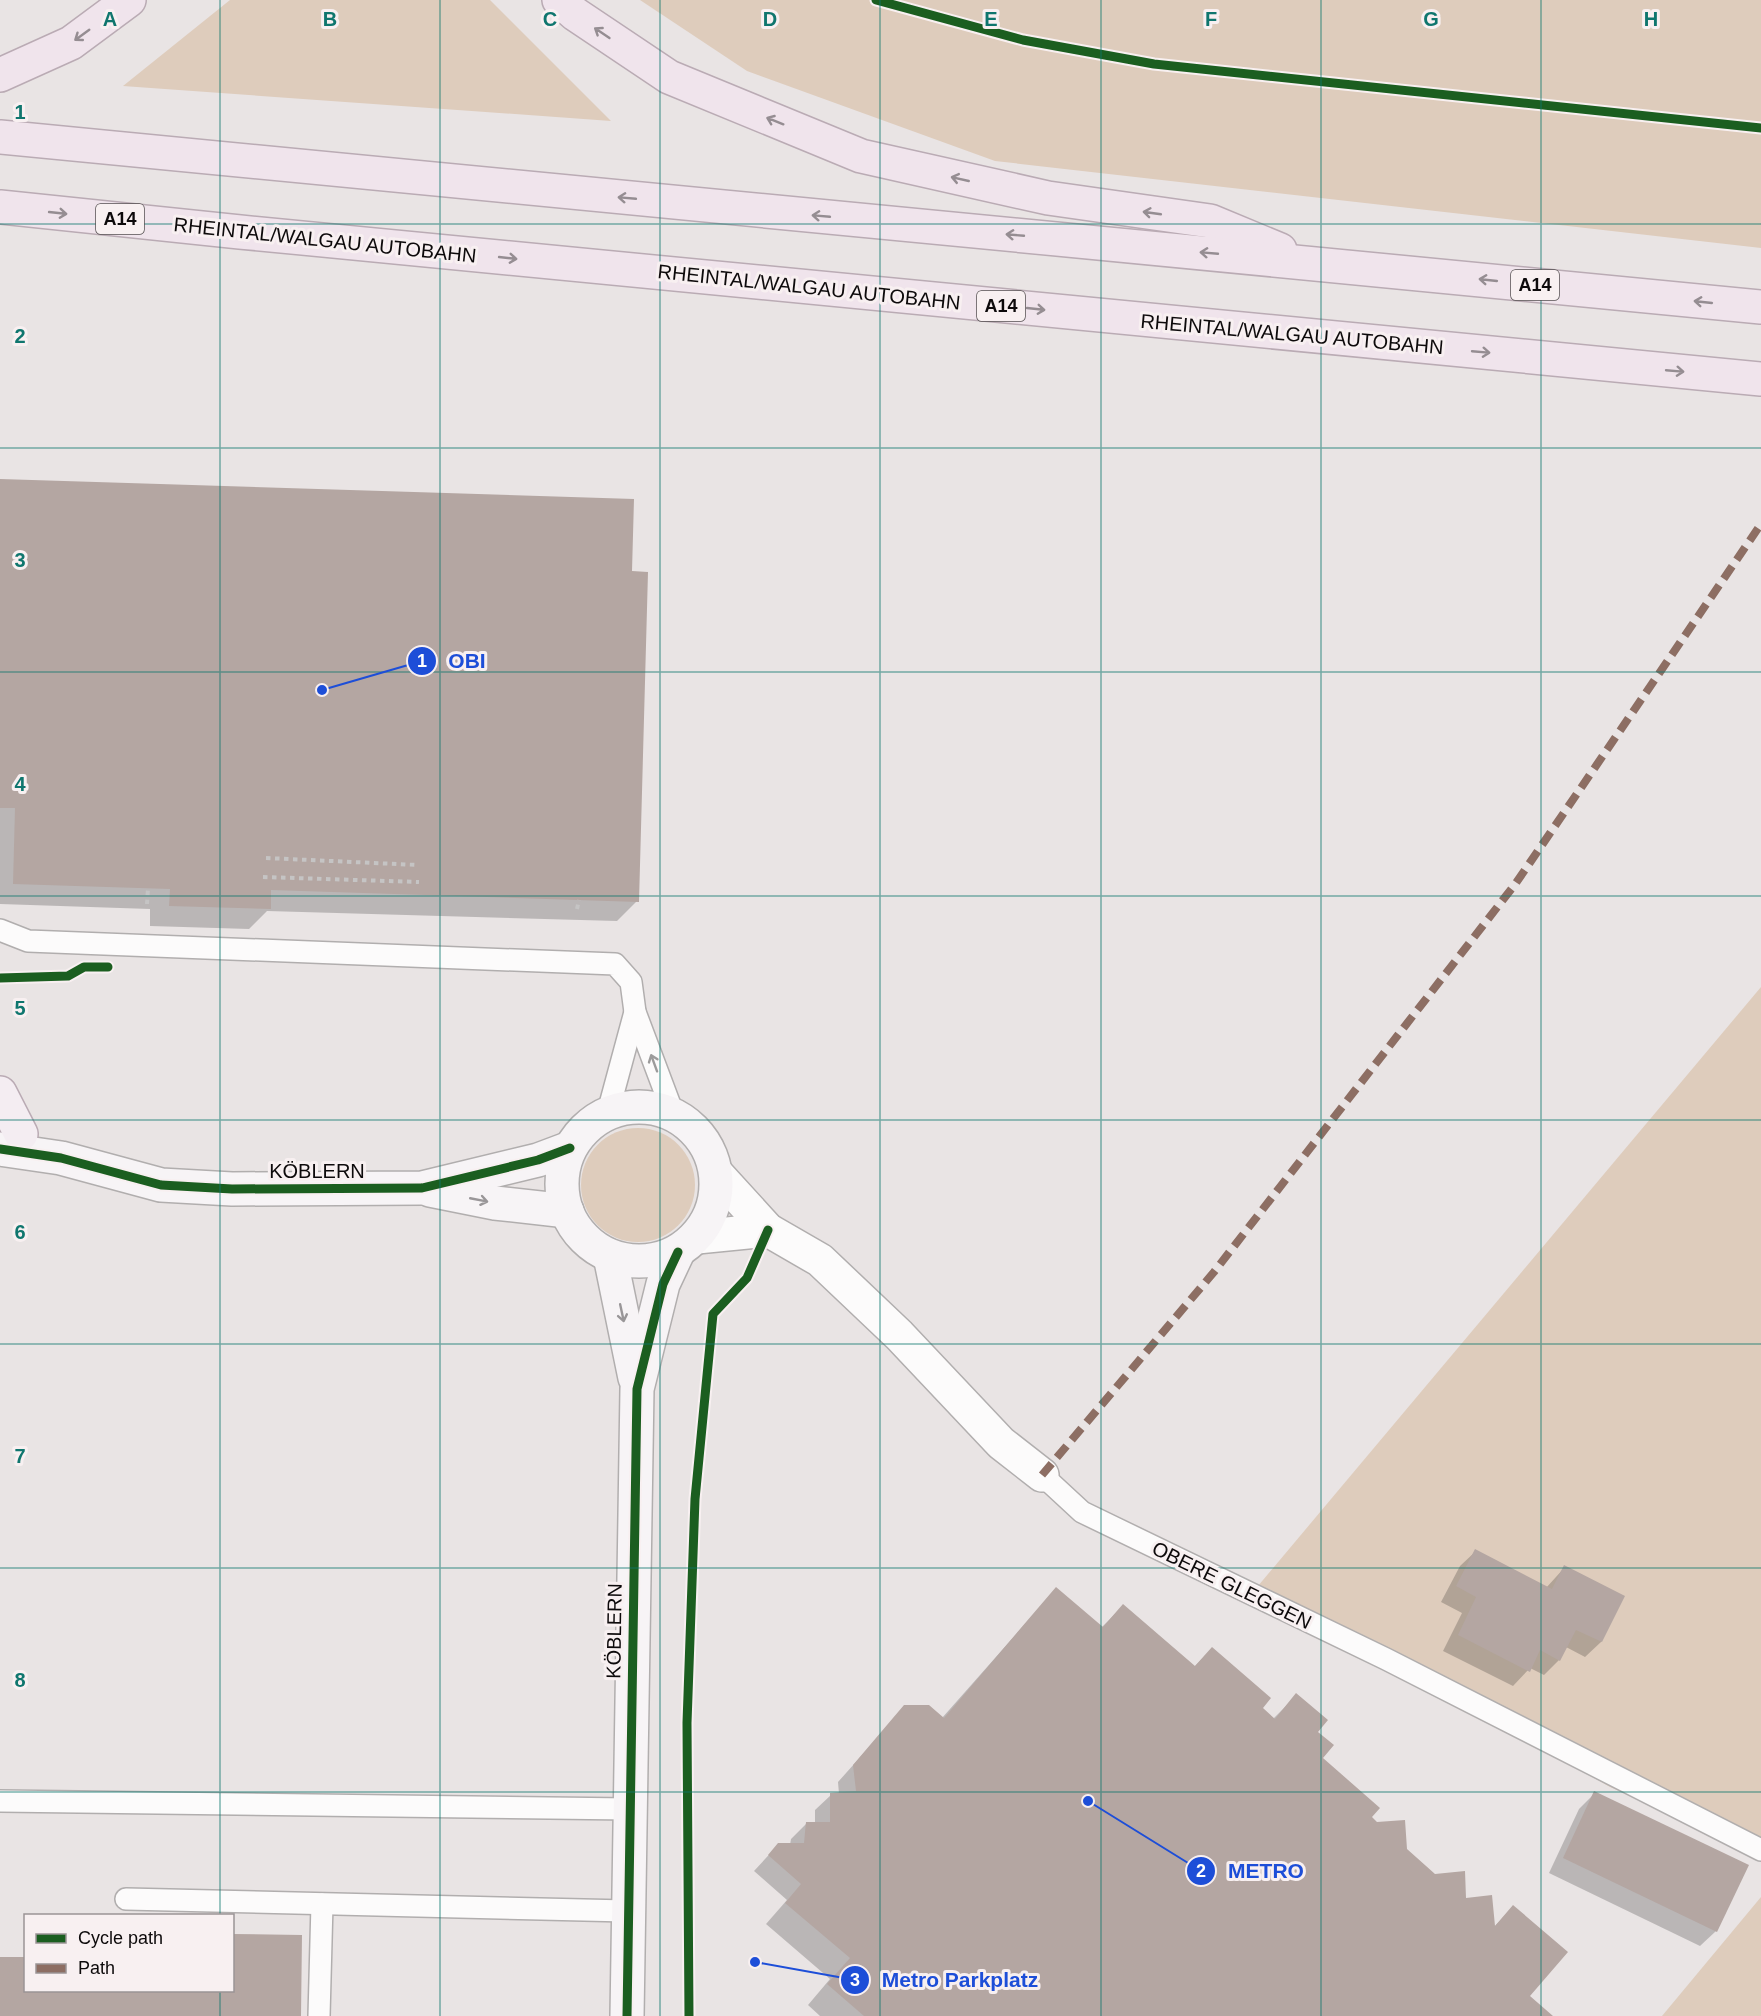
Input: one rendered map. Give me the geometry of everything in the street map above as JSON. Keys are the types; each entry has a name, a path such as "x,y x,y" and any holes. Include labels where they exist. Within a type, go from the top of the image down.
{"highway":[{"path":"0,75 71,43 129,0"},
{"path":"559,0 575,14 669,77 861,156 1048,198 1210,221 1309,263"},
{"name":"A14","path":"0,137 1761,307"},
{"name":"RHEINTAL/WALGAU AUTOBAHN","path":"0,207 252,234 1761,379"}],"main road":[{"path":"0,1093 7,1136"}],"street":[{"name":"KÖBLERN","path":"637,1389 663,1284 687,1244 710,1218 716,1196 717,1174 702,1138 689,1124 673,1113 651,1106 629,1107 608,1112 580,1133 570,1148 563,1168 562,1190 567,1211 577,1230 592,1246 610,1256 633,1261 655,1260 687,1244"},
{"name":"KÖBLERN","path":"7,1136 61,1158 161,1185 232,1190 422,1188 495,1203 567,1211"},
{"name":"KÖBLERN","path":"422,1188 538,1160 570,1148"},
{"name":"OBERE GLEGGEN","path":"717,1174 768,1230 820,1260 899,1335 1001,1443 1042,1474"},
{"path":"687,1244 768,1230"},
{"name":"KÖBLERN","path":"610,1256 637,1389 627,2016"}],"lane":[{"path":"0,930 28,941 615,964 631,982 635,1012 673,1113"},
{"path":"608,1112 635,1012"},
{"name":"OBERE GLEGGEN","path":"1042,1474 1082,1512 1386,1659 1761,1850"},
{"path":"0,1801 630,1809"},
{"path":"126,1899 627,1911"},
{"path":"319,2016 322,1904"}],"path":[{"path":"266,858 418,865"},
{"path":"263,877 419,882"},
{"path":"147,904 148,888"},
{"path":"577,909 579,900"}],"shaded area":[{"path":"230,0 490,0 611,121 123,86"},
{"path":"640,0 1761,0 1761,248 995,161 747,71"},
{"path":"1761,987 1761,1854 1610,1787 1258,1586"},
{"path":"638,1128 660,1133 678,1145 690,1163 695,1185 690,1207 678,1225 660,1237 638,1242 616,1237 598,1225 586,1207 581,1185 586,1163 598,1145 616,1133"},
{"path":"1761,1897 1761,2016 1662,2016"}],"building":[{"path":"0,479 634,499 632,571 648,572 639,902 271,890 271,909 169,906 170,889 13,884 15,808 0,808"},
{"path":"1475,1549 1552,1589 1564,1565 1625,1596 1602,1642 1576,1630 1560,1661 1540,1650 1530,1672 1458,1635 1476,1597 1456,1586"},
{"path":"1056,1587 1103,1627 1123,1604 1195,1666 1212,1647 1271,1698 1263,1708 1275,1719 1296,1693 1328,1720 1318,1732 1334,1745 1323,1758 1380,1808 1372,1817 1377,1822 1405,1820 1407,1849 1435,1874 1465,1871 1466,1898 1492,1895 1495,1926 1513,1905 1568,1952 1530,1996 1553,2016 864,2016 827,1984 850,1958 785,1903 801,1884 768,1855 778,1843 804,1843 806,1822 830,1822 830,1793 856,1791 853,1765 904,1705 929,1705 944,1718"},
{"path":"1594,1791 1749,1865 1717,1932 1563,1858"},
{"path":"234,1934 302,1935 301,2016 0,2016 0,1957 24,1957 24,1992 234,1992"}],"marked path":[{"path":"1042,1475 1214,1272 1516,883 1761,524"}],"cycle path":[{"path":"876,0 1023,40 1154,64 1761,128"},
{"path":"0,978 68,976 84,967 108,967"},
{"path":"0,1149 61,1158 161,1185 232,1189 422,1188 538,1160 570,1148"},
{"path":"689,2016 687,1723 695,1499 713,1314 747,1278 768,1230"},
{"path":"627,2016 637,1389 663,1284 678,1252"}],"place":[{"name":"OBI","path":"322,690"},
{"name":"METRO","path":"1088,1801"},
{"name":"Metro Parkplatz","path":"755,1962"}]}
